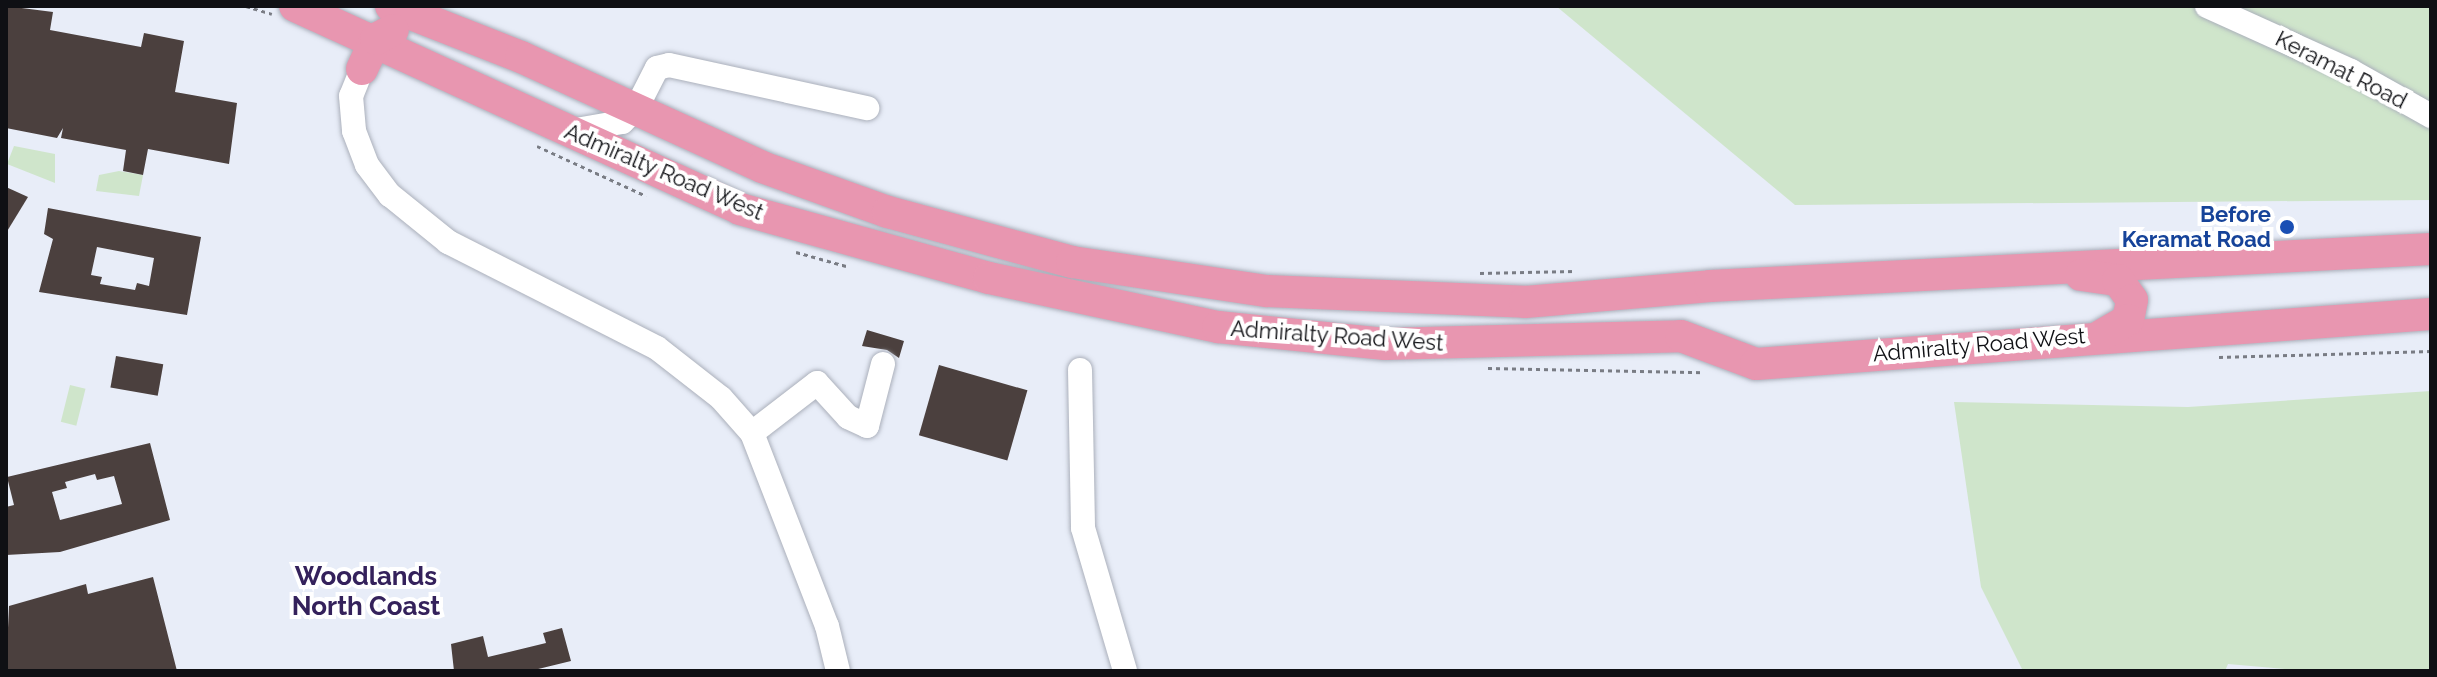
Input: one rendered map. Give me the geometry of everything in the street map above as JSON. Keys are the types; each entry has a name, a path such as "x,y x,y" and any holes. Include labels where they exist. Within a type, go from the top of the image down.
{"main road":[{"name":"Admiralty Road West","path":"295,6 376,39 641,168 740,209 827,237 1083,301 1299,337 1514,344 1681,336 1756,364 2102,335 2431,314"},
{"path":"364,6 376,39"},
{"name":"Admiralty Road West","path":"403,12 636,109 762,167 964,235 1072,262 1267,291 1525,302 2031,268 2431,249"},
{"path":"362,69 376,39 403,12"},
{"path":"334,21 357,51 362,69"},
{"path":"2187,260 2160,272 2151,291 2153,311 2172,323 2206,329"},
{"path":"2031,268 2118,280 2132,300 2128,320 2102,335"}],"street":[{"name":"Keramat Road","path":"2207,6 2351,71 2431,116"},
{"path":"641,168 634,144 636,109 657,68 669,65 867,108"},
{"path":"362,69 351,96 354,131 367,165 390,195 448,242 657,348 721,398 752,433 827,626 838,671"},
{"path":"568,131 602,129 636,109"},
{"path":"752,433 817,383 848,417 867,426 883,364"},
{"path":"1080,370 1083,528 1125,671"}],"path":[{"path":"1466,274 1585,271"}],"green space":[{"path":"1556,6 2431,6 2431,200 1795,205"},
{"path":"14,146 55,154 55,183 7,164"},
{"path":"119,171 143,175 139,196 96,191 99,175"},
{"path":"70,385 86,389 76,426 61,422"},
{"path":"2431,391 2431,671 2307,671 2228,664 2225,671 2023,671 1981,587 1954,402 2188,407"}],"building":[{"path":"6,6 53,12 50,30 141,47 144,33 184,41 175,92 237,103 229,164 148,149 143,175 123,171 126,150 61,138 63,128 57,138 6,128"},
{"path":"6,187 28,197 6,233"},
{"path":"48,208 201,237 187,315 39,292 53,239 44,234","holes":["97,247 154,258 149,286 137,283 135,290 100,284 102,277 91,275"]},
{"path":"867,330 904,341 899,358 887,350 862,346"},
{"path":"116,356 163,364 158,396 110,388"},
{"path":"939,365 1027,390 1007,461 919,435"},
{"path":"150,443 170,520 60,552 6,555 6,507 14,505 7,477","holes":["95,474 97,480 114,476 122,504 60,520 52,492 67,488 65,482"]},
{"path":"153,577 177,671 6,671 9,606 86,584 88,594"},
{"path":"562,628 571,661 530,671 454,671 451,644 483,636 488,657 546,643 543,633"}],"place":[{"name":"Before Keramat Road","path":"2287,227"}],"district":[{"name":"Woodlands North Coast","path":"366,592"}]}
